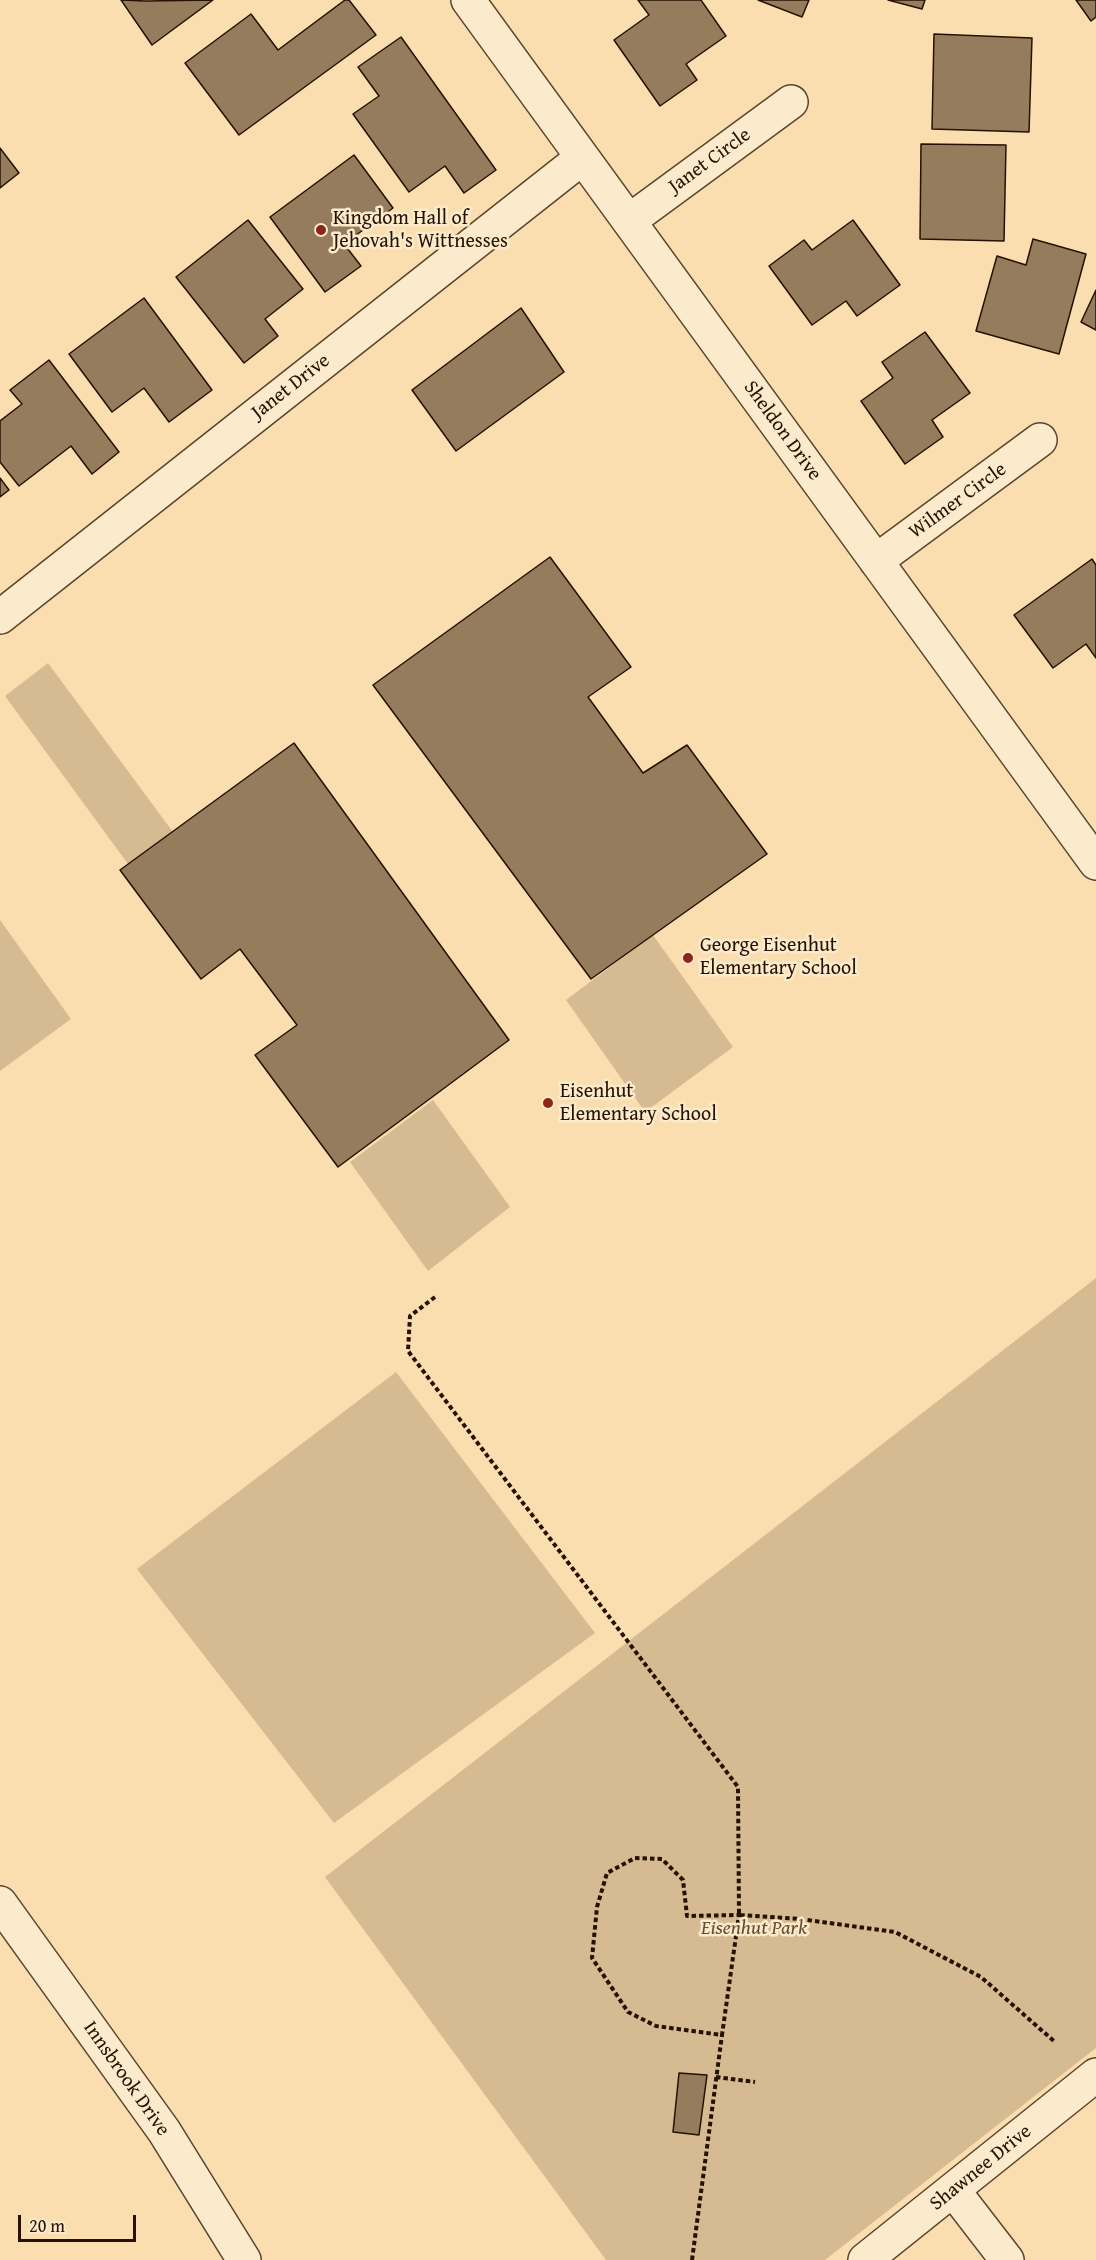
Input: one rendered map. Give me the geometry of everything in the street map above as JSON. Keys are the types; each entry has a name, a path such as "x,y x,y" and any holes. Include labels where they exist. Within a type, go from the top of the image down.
{"street":[{"name":"Sheldon Drive","path":"468,0 1096,863"},
{"name":"Janet Circle","path":"629,221 791,102"},
{"name":"Janet Drive","path":"0,617 582,158"},
{"name":"Wilmer Circle","path":"876,561 1040,440"},
{"name":"Innsbrook Drive","path":"0,1904 164,2131 244,2260"},
{"name":"Shawnee Drive","path":"865,2260 1096,2075"},
{"path":"953,2190 1007,2260"}],"path":[{"path":"435,1297 410,1316 408,1351 738,1787 739,1915 692,2260"},
{"path":"722,2035 656,2026 628,2012 592,1958 597,1907 607,1873 635,1858 662,1859 683,1880 687,1916 739,1915 800,1919 895,1932 981,1977 1055,2042"},
{"path":"716,2077 755,2082"}],"green space":[{"path":"48,663 173,832 128,864 5,696"},
{"path":"0,920 71,1019 0,1071"},
{"path":"653,935 733,1047 645,1112 566,1000"},
{"path":"433,1100 510,1207 428,1271 350,1162"},
{"name":"Eisenhut Park","path":"1096,1278 1096,2048 825,2260 606,2260 325,1877"},
{"path":"396,1372 595,1633 334,1823 137,1569"}],"building":[{"path":"121,0 146,1 213,0 152,45"},
{"path":"345,0 349,0 376,35 239,135 185,63 251,14 278,50"},
{"path":"638,0 701,0 726,36 686,64 697,80 660,106 614,40 649,15"},
{"path":"758,0 809,0 802,17"},
{"path":"888,0 925,0 922,9"},
{"path":"1076,0 1096,0 1096,17 1091,21"},
{"path":"934,34 1032,38 1029,132 932,129"},
{"path":"401,37 496,170 464,193 445,166 409,192 353,114 379,96 358,67"},
{"path":"921,144 1006,145 1004,241 920,239"},
{"path":"0,148 19,173 0,188"},
{"name":"Kingdom Hall of Jehovah's Wittnesses","path":"354,155 393,208 344,244 361,266 325,292 270,217"},
{"path":"248,220 303,289 265,319 278,336 244,363 176,277"},
{"path":"853,220 900,285 857,316 846,301 812,325 769,266 804,240 812,250"},
{"path":"1033,239 1086,254 1059,354 976,331 997,256 1026,265"},
{"path":"1096,290 1096,330 1081,322"},
{"path":"144,298 212,390 169,422 144,388 112,412 69,354"},
{"path":"521,308 564,372 456,451 412,390"},
{"path":"925,332 970,393 932,420 943,437 905,464 861,401 893,378 882,362"},
{"path":"49,360 119,452 92,474 71,446 19,486 0,462 0,421 22,404 10,390"},
{"path":"0,478 9,490 0,497"},
{"path":"550,557 631,667 588,697 643,773 687,745 767,854 591,979 373,685"},
{"path":"1092,559 1096,565 1096,658 1086,644 1053,668 1014,615"},
{"path":"294,743 509,1040 338,1167 255,1055 297,1025 240,949 201,979 120,870"},
{"path":"679,2073 707,2075 699,2135 673,2132"}],"place":[{"name":"Kingdom Hall of Jehovah's Wittnesses","path":"321,230"},
{"name":"George Eisenhut Elementary School","path":"688,958"},
{"name":"Eisenhut Elementary School","path":"548,1103"}]}
